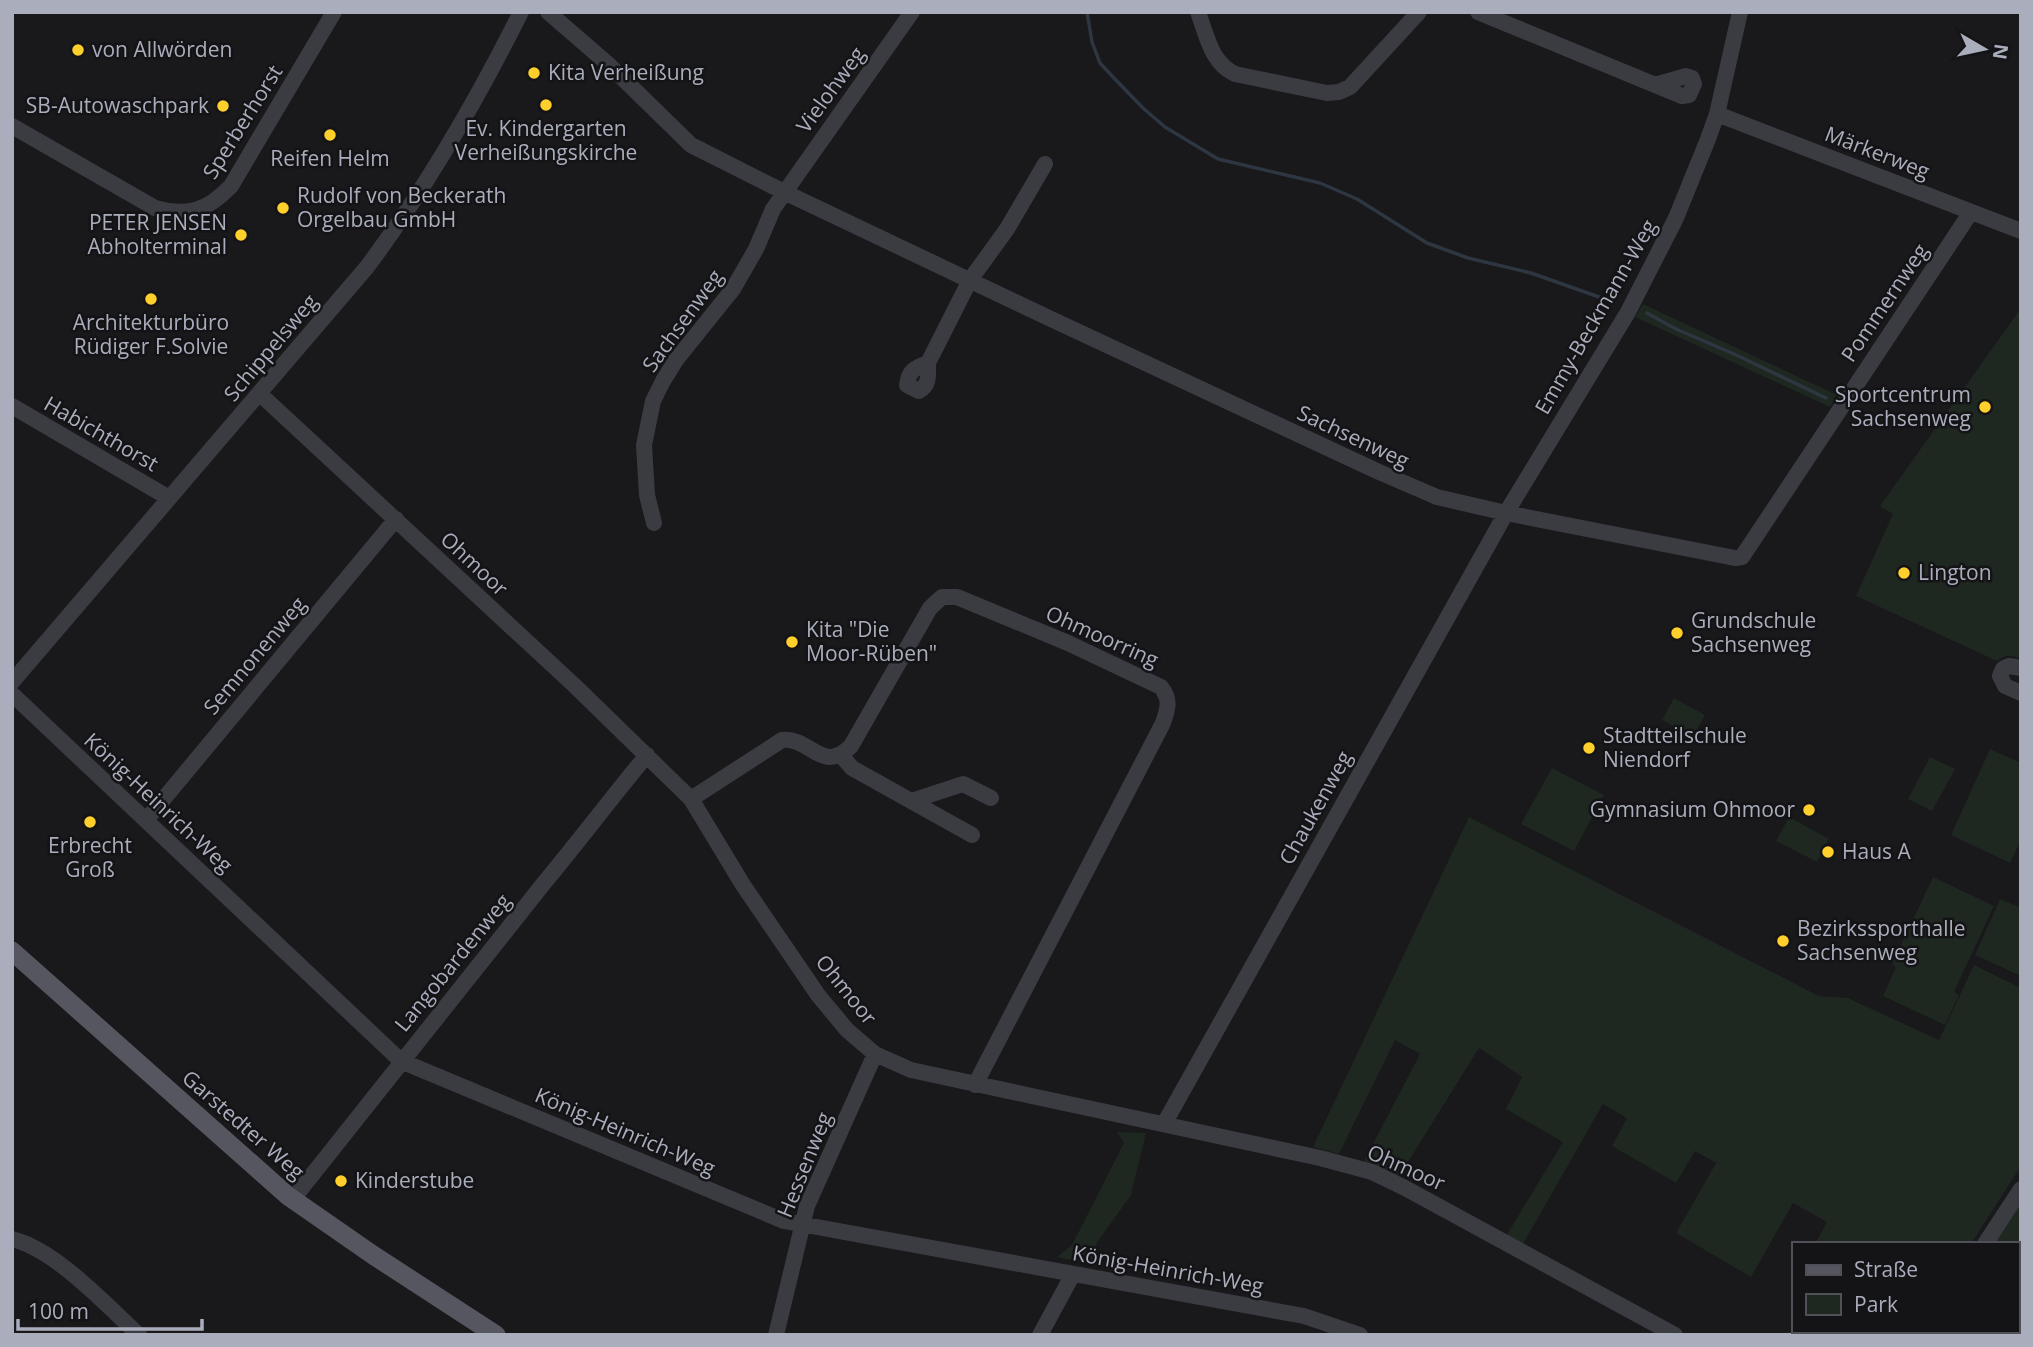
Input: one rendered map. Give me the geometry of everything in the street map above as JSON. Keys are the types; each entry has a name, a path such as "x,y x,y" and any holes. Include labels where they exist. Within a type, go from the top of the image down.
{"main road":[{"name":"Garstedter Weg","path":"12,951 293,1199 496,1335"}],"street":[{"name":"Sperberhorst","path":"12,126 155,208 174,213 200,209 217,201 231,186 334,12"},
{"name":"Schippelsweg","path":"12,682 367,267 415,199 464,121 521,12"},
{"name":"Sachsenweg","path":"548,12 608,64 691,145 784,192 1412,488 1437,497 1506,513 1735,558 1742,557"},
{"name":"Vielohweg","path":"784,192 912,12"},
{"path":"1198,12 1215,60 1223,68 1235,74 1327,93 1350,87 1419,12"},
{"path":"1478,12 1655,85"},
{"name":"Emmy-Beckmann-Weg","path":"1506,513 1628,312 1676,218 1717,114 1740,12"},
{"name":"Märkerweg","path":"1717,114 2021,231"},
{"path":"928,363 970,280 1007,229 1045,164"},
{"name":"Sachsenweg","path":"654,523 647,495 644,464 644,445 653,401 676,360 722,307 744,273 773,209 784,192"},
{"name":"Pommernweg","path":"1742,557 1971,212"},
{"name":"Ohmoor","path":"260,394 691,799 743,885 818,995 847,1030 875,1054 911,1070 1320,1158 1372,1172 1675,1335"},
{"name":"Habichthorst","path":"12,406 169,498"},
{"name":"Chaukenweg","path":"1164,1124 1506,513"},
{"name":"Semnonenweg","path":"147,819 396,519"},
{"name":"Ohmoorring","path":"842,755 850,746 930,607 942,597 957,597 1068,643 1161,687 1168,697 1163,723 975,1085"},
{"path":"2021,668 2009,666 2003,669 2000,676 2005,686 2021,693"},
{"name":"König-Heinrich-Weg","path":"12,694 401,1060 784,1221 1304,1316 1360,1335"},
{"path":"691,799 782,740 789,739 826,757 842,755 852,768 972,835"},
{"name":"Langobardenweg","path":"293,1199 401,1060 647,755"},
{"path":"911,801 963,784 991,798"},
{"path":"938,816 945,801 942,791"},
{"name":"Hessenweg","path":"776,1335 807,1206 875,1054"},
{"path":"1986,1242 2021,1189"},
{"path":"12,1239 27,1243 49,1256 139,1335"},
{"path":"1040,1335 1073,1274"}],"green space":[{"path":"1643,304 1837,395 1830,407 1635,317"},
{"name":"Sportcentrum Sachsenweg","path":"2021,308 2021,659 2009,656 1997,661 1856,596 1893,514 1880,506"},
{"path":"1674,698 1705,715 1693,737 1662,720"},
{"path":"1990,749 2021,763 2021,840 2010,863 1951,835"},
{"path":"1930,757 1955,769 1932,811 1908,799"},
{"path":"1552,768 1604,795 1574,851 1521,824"},
{"path":"1469,817 1819,996 1848,998 1939,1040 1974,965 2021,988 2021,1166 1972,1242 1816,1242 1827,1222 1793,1203 1751,1277 1676,1233 1716,1163 1695,1151 1676,1183 1612,1146 1627,1118 1603,1104 1523,1244 1506,1236 1563,1142 1506,1109 1522,1077 1479,1048 1398,1178 1363,1163 1420,1054 1395,1040 1339,1154 1313,1147"},
{"path":"1789,817 1829,839 1817,862 1776,841"},
{"path":"1933,877 1994,906 1954,992 1959,995 1945,1025 1883,996 1896,967 1892,964"},
{"path":"2000,899 2021,908 2021,976 1975,955"},
{"path":"1117,1132 1146,1133 1131,1195 1096,1244 1103,1267 1057,1257 1072,1245 1124,1143"},
{"path":"2021,1199 2021,1239 2017,1242 1992,1242"}],"waterway":[{"path":"1087,12 1092,42 1100,63 1165,127 1218,159 1320,183 1357,199 1427,243 1468,258 1531,273 1602,298"},
{"path":"1647,313 1826,398"}],"place":[{"name":"von Allwörden","path":"78,50"},
{"name":"Kita Verheißung","path":"534,73"},
{"name":"Ev. Kindergarten Verheißungskirche","path":"546,105"},
{"name":"SB-Autowaschpark","path":"223,106"},
{"name":"Reifen Helm","path":"330,135"},
{"name":"Rudolf von Beckerath Orgelbau GmbH","path":"283,208"},
{"name":"PETER JENSEN Abholterminal","path":"241,235"},
{"name":"Architekturbüro Rüdiger F.Solvie","path":"151,299"},
{"name":"Sportcentrum Sachsenweg","path":"1985,407"},
{"name":"Lington","path":"1904,573"},
{"name":"Grundschule Sachsenweg","path":"1677,633"},
{"name":"Kita \"Die Moor-Rüben\"","path":"792,642"},
{"name":"Stadtteilschule Niendorf","path":"1589,748"},
{"name":"Gymnasium Ohmoor","path":"1809,810"},
{"name":"Erbrecht Groß","path":"90,822"},
{"name":"Haus A","path":"1828,852"},
{"name":"Bezirkssporthalle Sachsenweg","path":"1783,941"},
{"name":"Kinderstube","path":"341,1181"}]}
